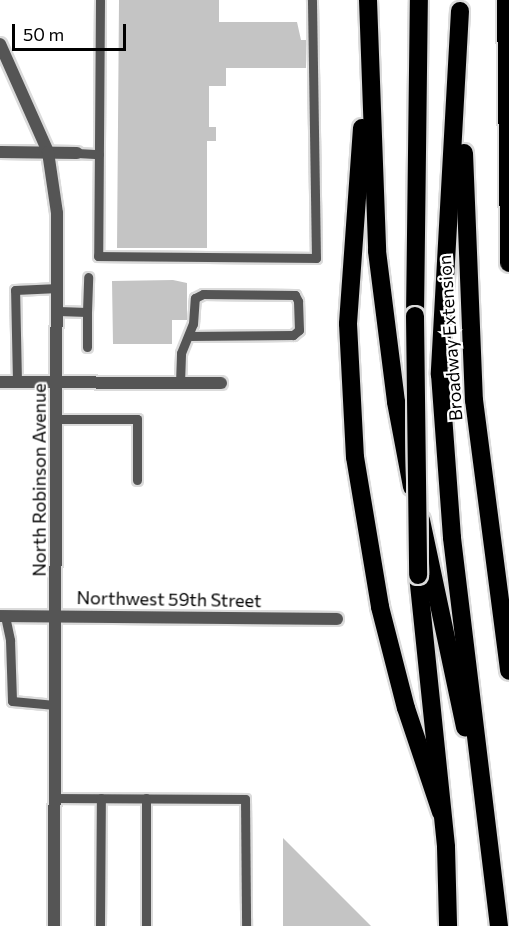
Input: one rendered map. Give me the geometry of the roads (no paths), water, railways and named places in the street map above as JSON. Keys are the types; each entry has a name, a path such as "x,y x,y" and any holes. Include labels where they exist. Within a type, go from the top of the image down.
{"highway":[{"path":"368,0 368,51 377,251 396,402 455,687 488,819"},
{"path":"419,0 415,316 418,575 449,894 448,926"},
{"path":"506,0 509,263"},
{"path":"460,5 440,375 452,538 488,819 499,926"},
{"name":"Broadway Extension","path":"460,5 465,262 474,389 509,671"},
{"path":"506,50 509,71"},
{"path":"368,51 348,324 355,458 380,608 406,708 441,812"}],"street":[{"name":"North Robinson Avenue","path":"0,44 48,152 57,213 54,926"},
{"path":"0,152 77,153"},
{"path":"0,382 221,383"},
{"name":"Northwest 59th Street","path":"2,616 337,620"}],"lane":[{"path":"100,0 98,256 316,258 312,0"},
{"path":"77,153 99,154"},
{"path":"87,348 88,277"},
{"path":"17,382 15,290 57,288"},
{"path":"180,383 181,353 190,336 195,298 203,294 295,295 298,301 299,330 293,335 190,336"},
{"path":"57,311 87,312"},
{"path":"57,419 137,419 137,480"},
{"path":"2,616 10,640 12,701 55,705"},
{"path":"55,798 245,799 246,926"},
{"path":"100,926 101,798"},
{"path":"146,798 146,926"}]}
